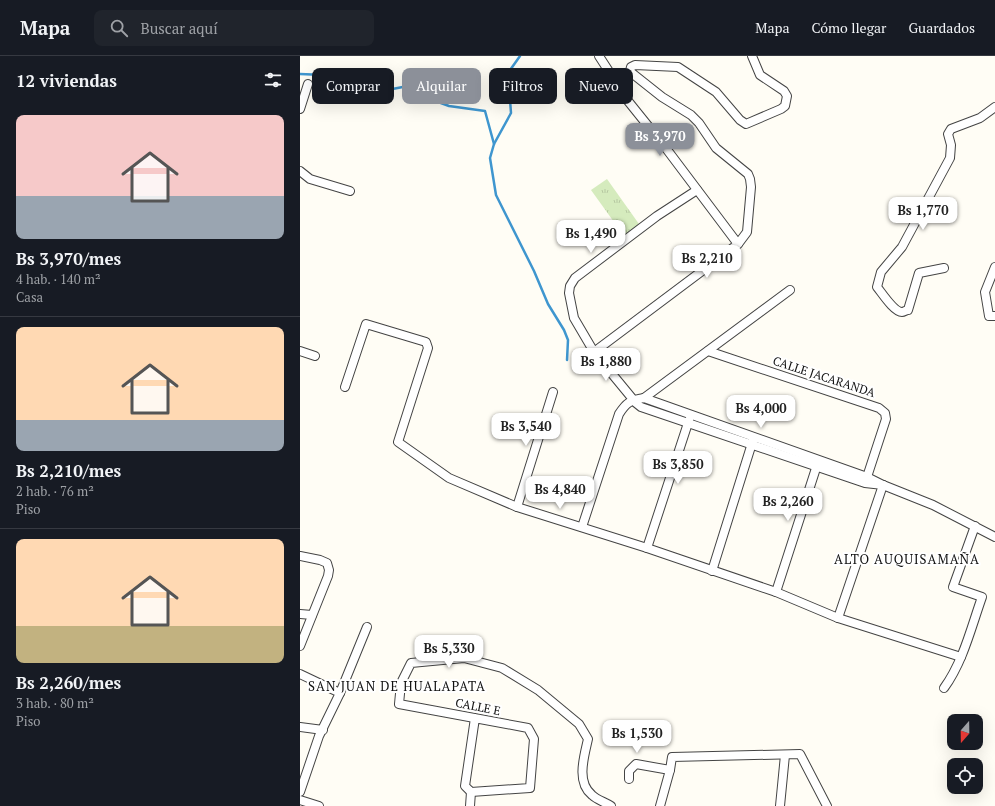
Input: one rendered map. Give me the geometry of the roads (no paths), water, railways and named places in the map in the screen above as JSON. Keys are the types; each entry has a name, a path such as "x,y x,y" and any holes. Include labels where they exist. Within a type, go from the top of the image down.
{"street":[{"path":"599,56 628,101 738,244"},
{"path":"594,352 738,244 747,232 751,187 748,174 716,148 691,114 662,97 630,71 631,67 635,65 678,68 716,92 740,120 746,124 781,109 785,106 787,96 784,91 760,75 752,56"},
{"path":"300,109 308,84"},
{"path":"944,268 919,273 908,310 901,312 897,311 891,306 877,287 881,272 902,247 950,158 951,145 948,134 951,129 980,118 995,107"},
{"path":"300,171 310,179 350,192"},
{"path":"697,190 657,216 575,278 570,286 569,293 574,318 594,352 636,403 641,407 688,424 753,441"},
{"path":"995,267 985,292 989,316 995,316"},
{"path":"644,398 790,290"},
{"path":"345,387 366,324 426,342 428,348 398,442 449,478 517,507 647,548 776,592 838,618 961,657"},
{"path":"300,351 315,356"},
{"name":"CALLE JACARANDA","path":"708,351 879,408 885,413 886,419 866,480"},
{"path":"517,507 553,392"},
{"path":"582,527 619,414 633,399 644,398 753,441 920,499 995,537"},
{"path":"647,548 690,415"},
{"path":"712,571 753,441"},
{"path":"776,592 818,463"},
{"path":"838,618 883,485"},
{"path":"944,688 953,676 961,657 982,597 953,587 975,526"},
{"path":"300,556 327,563 329,570 328,576 300,646"},
{"path":"300,614 312,615"},
{"path":"300,792 323,730 367,627"},
{"name":"CALLE E","path":"471,792 530,788 534,739 528,728 399,704 400,683 411,663 464,658 502,668 538,690 579,724 588,739 582,769 586,789 593,796 611,806"},
{"path":"300,674 340,693"},
{"path":"470,806 471,792 465,786 475,718"},
{"path":"300,727 323,730"},
{"path":"660,806 670,770 672,756 800,754 827,806"},
{"path":"780,806 785,755"},
{"path":"629,779 629,771 636,764 670,770"},
{"path":"300,800 319,806"}],"waterway":[{"path":"520,56 508,73 511,113 494,144 490,158 496,195 534,271 548,304 564,330 568,340 567,360"},
{"path":"300,74 324,75 382,91 408,86 422,96 449,106 485,111 494,144"}],"district":[{"name":"ALTO AUQUISAMAÑA","path":"907,559"},
{"name":"SAN JUAN DE HUALAPATA","path":"397,686"}]}
